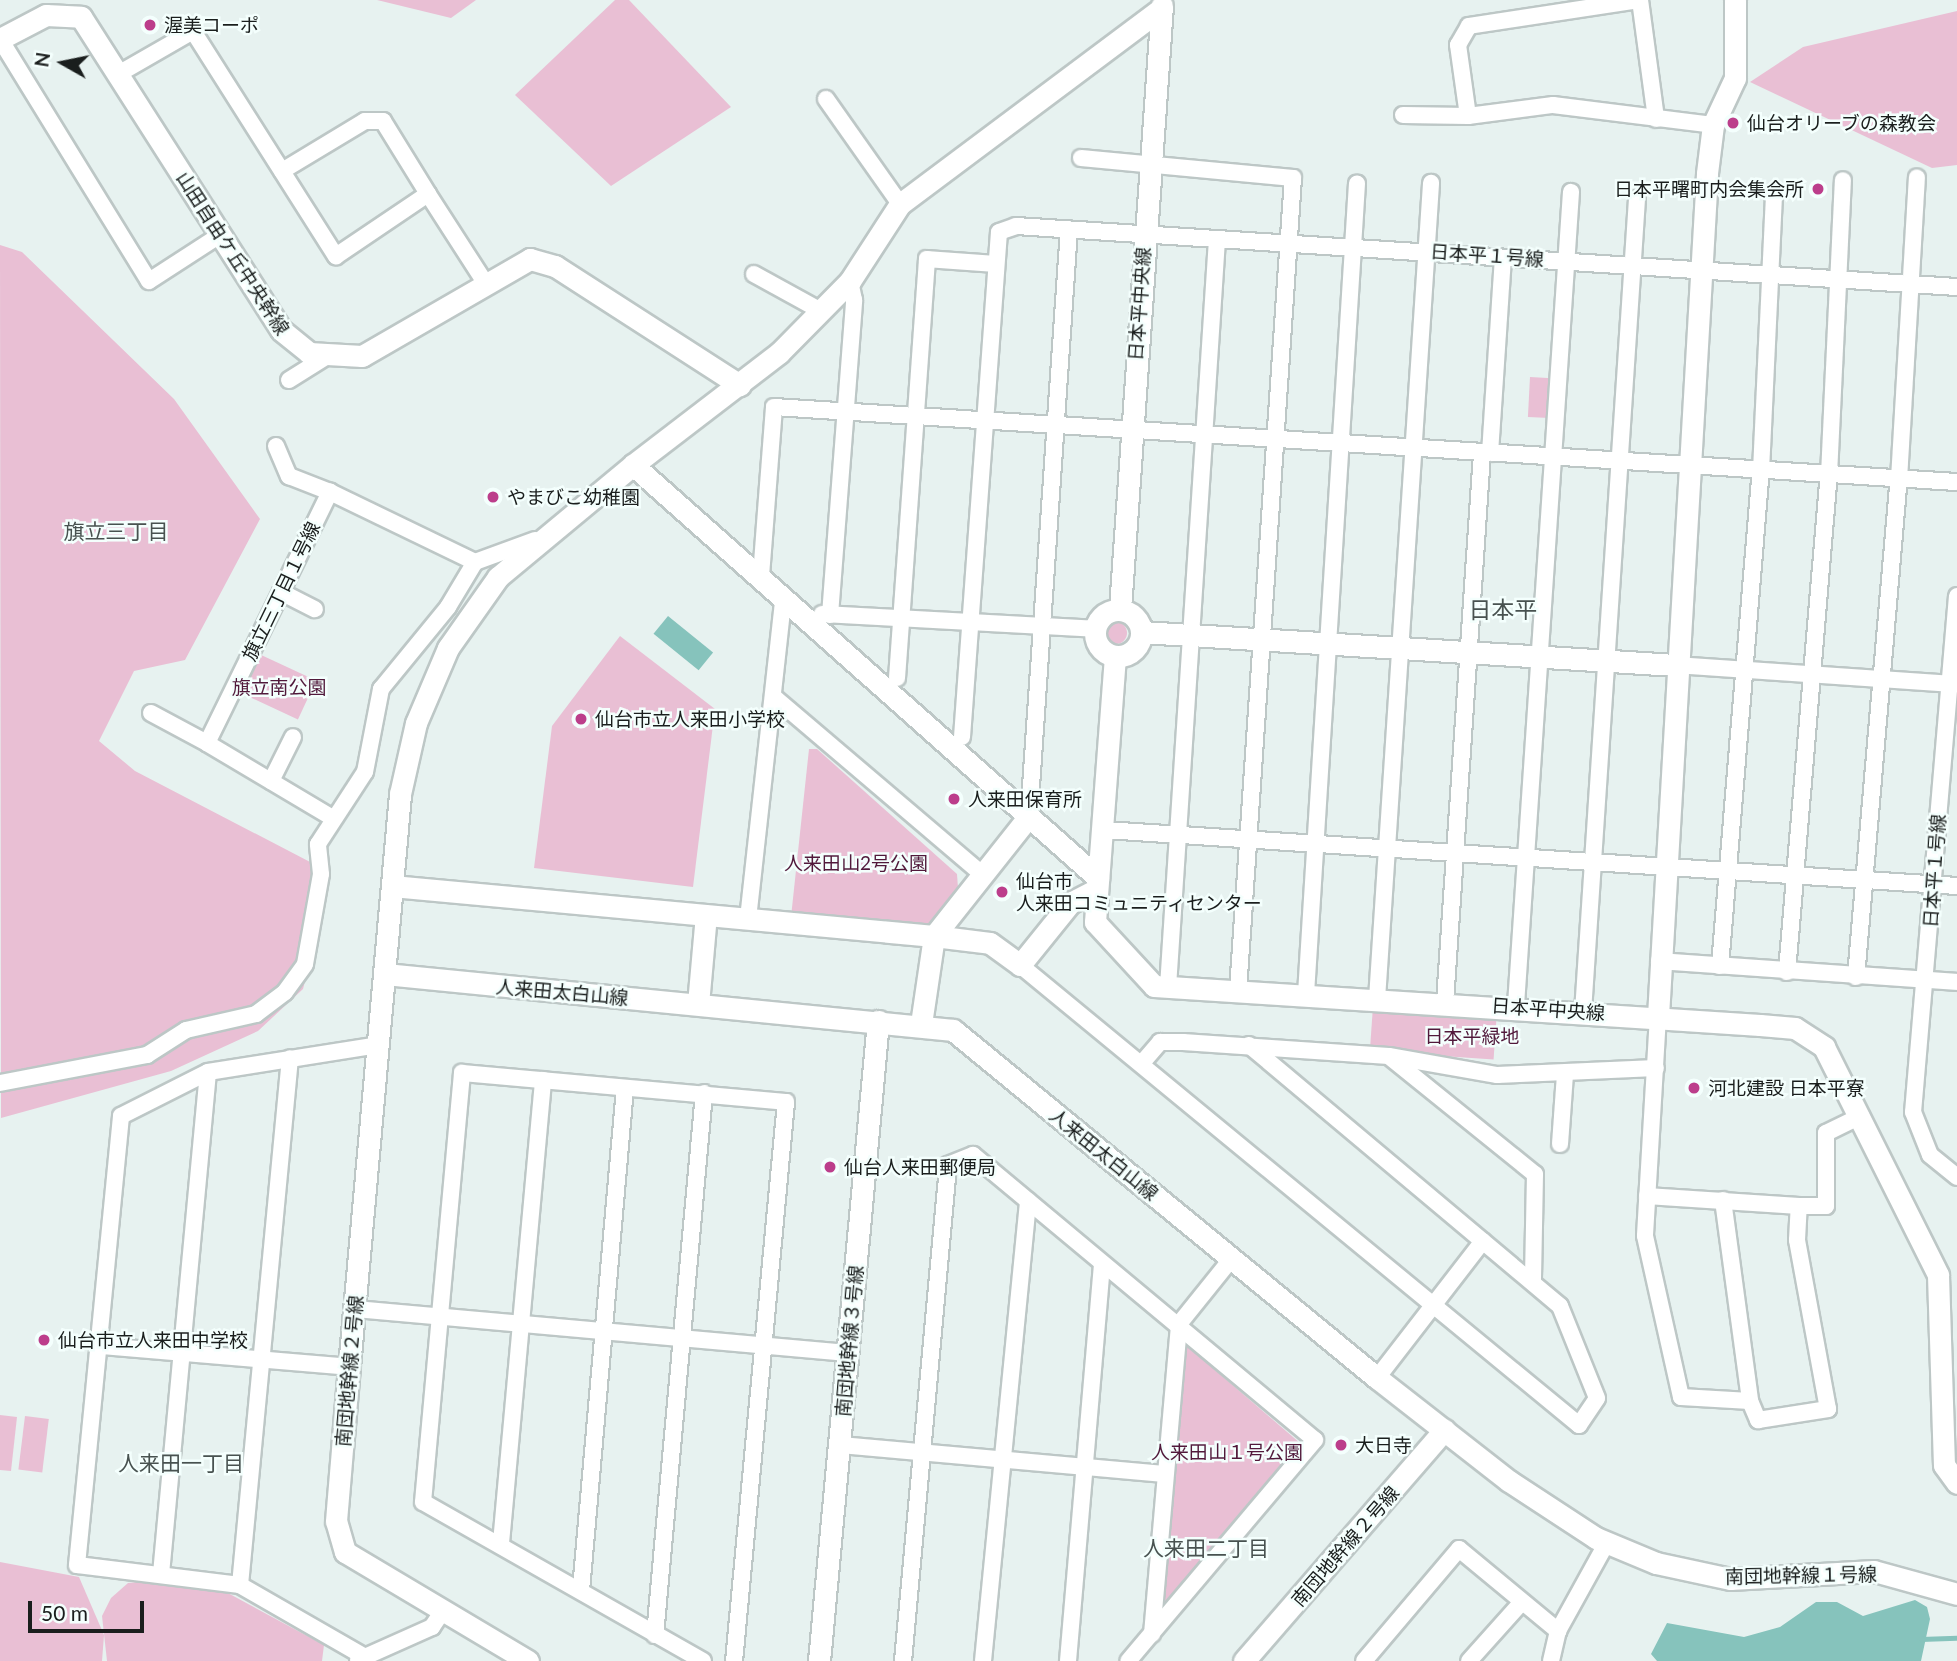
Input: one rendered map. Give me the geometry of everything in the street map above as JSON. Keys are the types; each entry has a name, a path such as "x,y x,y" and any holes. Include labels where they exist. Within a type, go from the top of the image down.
{"street":[{"path":"1468,116 1458,45 1469,26 1639,0 1656,119"},
{"path":"1735,0 1735,78 1713,125 1702,270 1664,863 1656,1068 1645,1236 1681,1397 1750,1401"},
{"path":"826,99 900,204 1161,6"},
{"name":"日本平中央線","path":"1119,609 1161,6"},
{"name":"山田自由ケ丘中央幹線","path":"0,39 64,12 81,17 120,73 217,237 281,330 324,358"},
{"path":"120,73 193,31 337,256 428,194"},
{"path":"0,39 149,281 217,237"},
{"path":"1402,115 1468,116 1553,105 1713,125"},
{"path":"282,171 365,121 383,121 484,281"},
{"path":"1081,158 1293,178 1272,438 1251,837 1238,990"},
{"path":"1856,977 1899,479 1917,177"},
{"path":"1787,972 1829,475 1843,180"},
{"path":"1377,999 1411,448 1432,183"},
{"path":"1306,994 1319,840 1357,184"},
{"path":"1516,1005 1536,656 1571,192"},
{"path":"1583,1012 1637,199"},
{"path":"1720,966 1761,471 1774,199"},
{"name":"南団地幹線２号線","path":"528,1661 354,1560 338,1539 349,1367 400,794 416,723 471,612 535,540 740,385 821,311 850,281 900,204"},
{"name":"日本平１号線","path":"995,264 999,232 1016,226 1957,287"},
{"path":"921,1024 934,936 1030,816 1069,229"},
{"path":"1168,987 1182,834 1217,240"},
{"path":"1445,1002 1503,258"},
{"path":"289,380 324,358 362,356 484,281 530,259 555,265 740,385"},
{"path":"897,678 927,259 995,264 962,737"},
{"path":"754,274 821,311"},
{"path":"830,615 845,411 850,281"},
{"path":"761,576 774,407 1957,482"},
{"path":"276,446 289,476 330,492 475,562"},
{"path":"633,465 1030,816 1095,885 1070,903 1020,965"},
{"name":"旗立三丁目１号線","path":"207,743 330,492"},
{"path":"0,1083 146,1055 186,1030 256,1014 285,992 305,964 321,874 318,844 331,817 365,772 381,689 448,607 475,562 535,540"},
{"path":"281,593 315,609"},
{"name":"日本平１号線","path":"1957,596 1953,684 1913,1112 1930,1155 1957,1177"},
{"path":"790,606 830,615 1096,629"},
{"path":"748,919 774,697 790,606"},
{"path":"1119,609 1133,614 1142,632 1136,647 1115,656 1102,649 1096,629 1101,617 1119,609"},
{"path":"1142,632 1743,667 1953,684"},
{"name":"日本平中央線","path":"1115,656 1105,830 1095,885 1095,922 1154,986 1516,1005 1658,1016 1810,1034 1837,1065 1938,1275 1950,1402 1944,1465 1957,1483"},
{"path":"774,697 982,874"},
{"path":"151,713 331,817"},
{"path":"271,781 293,737"},
{"path":"1105,830 1593,857 1957,886"},
{"path":"392,886 990,943 1142,1063 1579,1424 1597,1398 1560,1306 1249,1045"},
{"path":"698,1004 706,915"},
{"path":"1659,961 1856,977 1957,982"},
{"name":"人来田太白山線","path":"385,974 921,1024 953,1030 1377,1378 1444,1430 1606,1544"},
{"name":"南団地幹線３号線","path":"819,1661 878,1021"},
{"path":"1142,1063 1160,1042 1249,1045 1389,1056 1497,1075 1564,1075 1656,1068"},
{"path":"378,1045 208,1072 121,1116 101,1346 76,1565 240,1585 359,1659 432,1627 442,1612"},
{"path":"1389,1056 1535,1174 1533,1281"},
{"path":"240,1585 290,1058"},
{"path":"161,1574 208,1072"},
{"path":"703,1661 501,1544 422,1502 462,1073 786,1102 734,1661"},
{"path":"1560,1144 1564,1075"},
{"path":"501,1544 543,1080"},
{"path":"581,1590 625,1087"},
{"path":"655,1635 704,1093"},
{"path":"1647,1196 1826,1206 1826,1133 1861,1116"},
{"path":"903,1661 948,1165 973,1155 1102,1266 1179,1324 1315,1440 1128,1661"},
{"path":"1723,1200 1750,1401 1758,1420 1828,1409 1797,1240 1799,1206"},
{"path":"983,1661 1028,1201"},
{"path":"1377,1378 1483,1241"},
{"path":"1152,1634 1179,1324 1232,1258"},
{"path":"1068,1661 1102,1266"},
{"path":"355,1309 848,1353"},
{"path":"101,1346 349,1367"},
{"name":"南団地幹線２号線","path":"1244,1661 1444,1430"},
{"path":"840,1445 1165,1474"},
{"path":"1551,1661 1558,1630 1606,1544"},
{"name":"南団地幹線１号線","path":"1606,1544 1687,1572 1730,1579 1874,1571 1957,1594"},
{"path":"1364,1661 1459,1549 1521,1603 1558,1630"},
{"path":"1469,1661 1521,1603"}],"green space":[{"path":"377,0 476,0 451,18"},
{"path":"615,0 629,0 731,107 611,186 515,95"},
{"path":"1957,11 1957,165 1932,168 1750,82 1803,47"},
{"path":"0,245 22,252 174,399 260,519 185,660 134,671 99,741 135,771 312,863 320,923 303,989 258,1031 171,1071 1,1118"},
{"path":"1530,377 1552,378 1550,418 1528,417"},
{"path":"1116,622 1124,625 1127,633 1124,641 1116,644 1108,641 1105,633 1108,625"},
{"path":"620,636 715,709 693,887 534,868 552,726"},
{"name":"旗立南公園","path":"259,654 316,681 298,720 241,693"},
{"name":"人来田山2号公園","path":"809,749 817,749 957,874 958,888 929,923 917,928 791,917"},
{"name":"日本平緑地","path":"1373,1006 1497,1015 1494,1060 1370,1051"},
{"name":"人来田山１号公園","path":"1185,1344 1300,1443 1165,1611 1160,1609"},
{"path":"0,1415 17,1417 11,1471 0,1470"},
{"path":"25,1416 49,1419 42,1473 18,1470"},
{"path":"0,1562 79,1577 104,1635 102,1661 0,1661"},
{"path":"157,1580 226,1592 324,1645 322,1661 107,1661 102,1616 111,1598 128,1583"}],"water":[{"path":"668,616 713,653 699,670 654,634"},
{"path":"1915,1600 1927,1607 1930,1619 1921,1661 1657,1661 1651,1654 1667,1623 1744,1637 1780,1627 1816,1602 1837,1602 1863,1616"}],"waterway":[{"path":"1921,1639 1957,1638"}],"place":[{"name":"渥美コーポ","path":"150,25"},
{"name":"仙台オリーブの森教会","path":"1733,123"},
{"name":"日本平曙町内会集会所","path":"1818,189"},
{"name":"やまびこ幼稚園","path":"493,497"},
{"name":"仙台市立人来田小学校","path":"581,719"},
{"name":"人来田保育所","path":"954,799"},
{"name":"仙台市 人来田コミュニティセンター","path":"1002,892"},
{"name":"河北建設 日本平寮","path":"1694,1088"},
{"name":"仙台人来田郵便局","path":"830,1167"},
{"name":"仙台市立人来田中学校","path":"44,1340"},
{"name":"大日寺","path":"1341,1445"}],"district":[{"name":"旗立三丁目","path":"116,531"},
{"name":"日本平","path":"1503,609"},
{"name":"人来田一丁目","path":"181,1463"},
{"name":"人来田二丁目","path":"1206,1548"}]}
